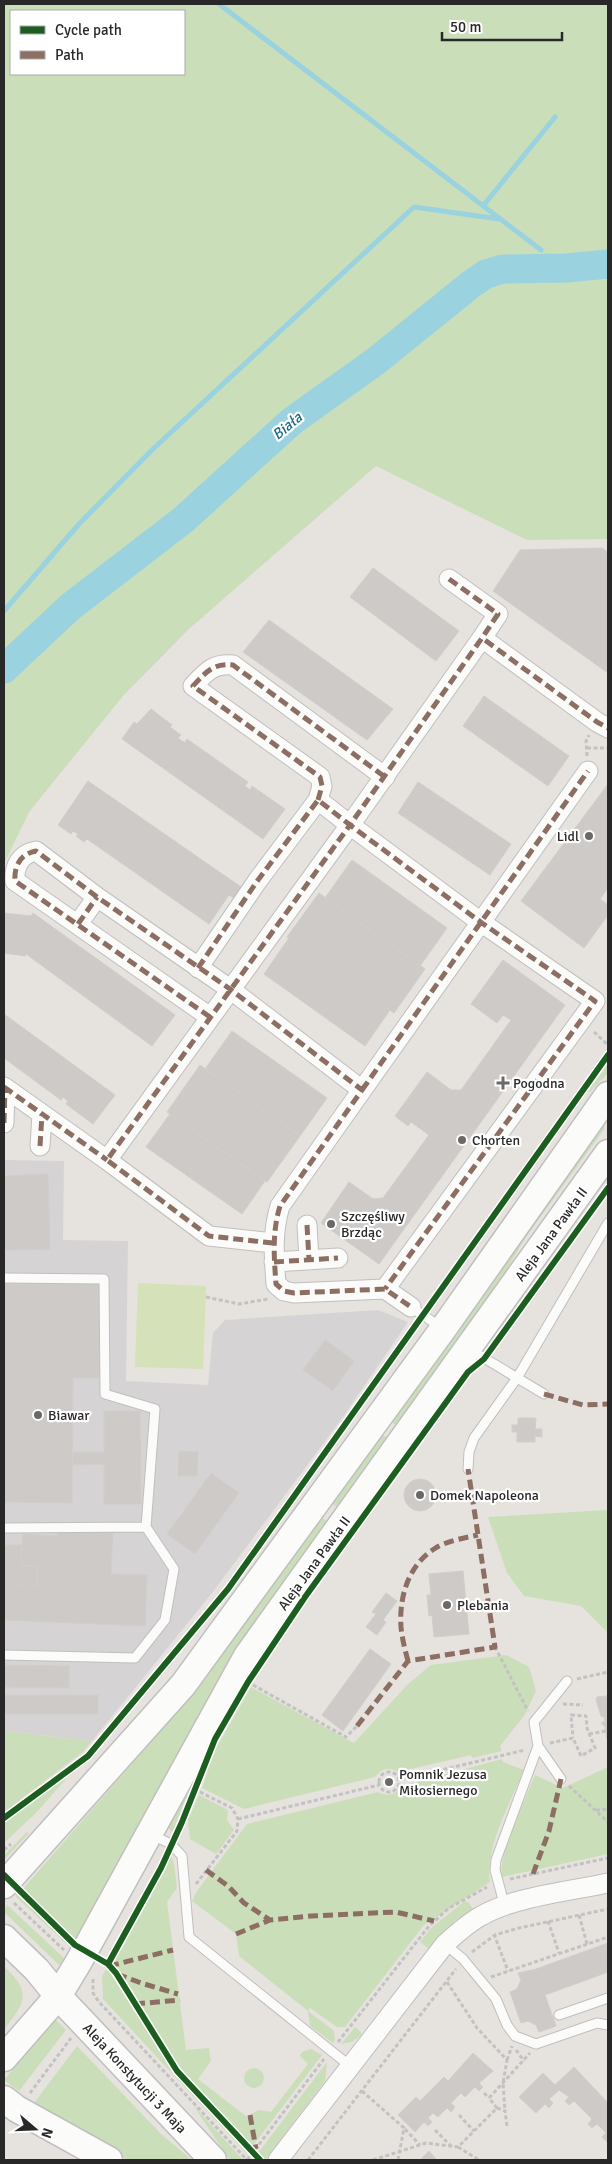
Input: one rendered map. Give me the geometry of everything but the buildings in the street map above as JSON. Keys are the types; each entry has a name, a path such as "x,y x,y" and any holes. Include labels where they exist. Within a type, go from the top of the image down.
{"main road":[{"path":"8,1893 183,1685 604,1109"},
{"name":"Aleja Jana Pawła II","path":"4,2058 58,1996 78,1963 247,1656 608,1153"},
{"name":"Aleja Konstytucji 3 Maja","path":"4,1938 37,1970 83,2023 213,2160"},
{"path":"11,2104 109,2160"}],"street":[{"path":"107,1160 385,777 498,614 449,579"},
{"path":"482,638 603,725"},
{"path":"198,968 258,880 318,800 322,786 320,777 193,686 204,674 220,664 233,665 385,777"},
{"path":"411,1307 385,1290 294,1293 284,1291 276,1284 273,1243 275,1222 280,1206 588,771"},
{"path":"318,800 482,923 594,1001 385,1290"},
{"path":"210,1017 15,881 15,871 19,860 28,852 36,851 97,897 230,989 362,1090"},
{"path":"78,924 97,897"},
{"path":"4,1087 107,1160 209,1236 273,1243"},
{"path":"4,1087 4,1123"},
{"path":"40,1146 42,1114"},
{"path":"307,1225 309,1260"},
{"path":"274,1262 338,1258"},
{"path":"278,2160 445,1944 463,1928 482,1915 517,1902 608,1883"}],"lane":[{"path":"468,1469 469,1452 474,1438 517,1378 608,1223"},
{"path":"4,1278 104,1279 105,1394 155,1409 146,1527 174,1569 165,1620 135,1658 4,1655"},
{"path":"411,1307 443,1329"},
{"path":"469,1348 544,1394"},
{"path":"4,1528 146,1527"},
{"path":"562,1779 538,1746 534,1722 567,1681"},
{"path":"505,1907 495,1870 496,1860 538,1746"},
{"path":"150,1834 171,1844 182,1856 189,1937 350,2066"},
{"path":"445,1944 463,1959 496,1999 507,2025 515,2036 536,2044 597,2023 608,2025"},
{"path":"559,2015 608,1998"}],"path":[{"path":"588,771 586,741 603,725"},
{"path":"587,748 608,748"},
{"path":"206,1297 239,1304 270,1299 284,1291"},
{"path":"495,1647 534,1722"},
{"path":"248,1682 346,1737 357,1726"},
{"path":"571,1715 586,1716 589,1734 595,1748 580,1756 573,1738 571,1715"},
{"path":"589,1734 606,1731"},
{"path":"558,1740 573,1738"},
{"path":"72,1766 88,1756"},
{"path":"399,1780 502,1756"},
{"path":"386,1772 392,1772 399,1780 396,1790 386,1792 379,1785 378,1779 386,1772"},
{"path":"562,1779 608,1822"},
{"path":"238,1819 379,1785"},
{"path":"185,1899 237,1831 238,1819 232,1808 196,1790"},
{"path":"595,1810 608,1809"},
{"path":"8,1893 78,1963 94,1975 92,1987 99,2002 248,2160"},
{"path":"308,2160 463,1959 495,1935 608,1909"},
{"path":"579,1915 587,1944"},
{"path":"548,1922 559,1953"},
{"path":"480,1980 608,1937"},
{"path":"447,1982 477,2028 507,2060 503,2083 507,2126"},
{"path":"11,2104 83,2023 99,2002"},
{"path":"489,2098 525,2061 536,2044"},
{"path":"512,2046 525,2061"},
{"path":"362,2091 404,2128 420,2145"},
{"path":"484,2093 497,2108 505,2111"},
{"path":"458,2147 497,2108"},
{"path":"459,2115 474,2131"},
{"path":"398,2160 402,2150 404,2128"},
{"path":"435,2130 452,2147"},
{"path":"373,2160 426,2144 458,2147 479,2160"},
{"path":"250,2150 256,2156"}],"shaded area":[{"path":"4,1160 64,1161 63,1240 128,1241 126,1381 208,1385 213,1333 225,1320 378,1310 408,1322 340,1421 212,1593 92,1741 4,1731"}],"green space":[{"path":"4,4 608,4 608,539 527,540 376,466 189,629 123,696 29,812 4,864"},
{"path":"608,1064 608,1073 589,1093 588,1092"},
{"path":"601,1125 605,1128 524,1240 483,1311 399,1424 394,1424 389,1419"},
{"path":"138,1283 206,1286 203,1369 135,1367"},
{"path":"382,1435 390,1439 340,1510 332,1503"},
{"path":"608,1510 608,1633 581,1606 524,1596 507,1573 488,1517"},
{"path":"319,1517 326,1520 327,1523 77,1940 22,1890 204,1681 247,1613"},
{"path":"506,1655 529,1667 536,1691 524,1716 500,1746 502,1751 472,1758 471,1755 398,1772 386,1769 375,1777 244,1809 202,1788 214,1752 251,1687 354,1743 408,1684 431,1665"},
{"path":"4,1731 92,1741 83,1752 4,1812"},
{"path":"207,1746 172,1833 166,1824"},
{"path":"502,1759 503,1762 524,1770 495,1840 489,1869 490,1882 424,1925 345,2027 337,2027 310,2008 308,2011 239,1956 236,1934 192,1901 197,1891 247,1824 378,1792 392,1794 402,1786"},
{"path":"608,1767 608,1854 502,1877 504,1855 508,1841 535,1775 563,1788"},
{"path":"73,1771 37,1812 4,1843 4,1822"},
{"path":"199,1795 228,1810 227,1820 234,1830 216,1854 190,1839 188,1820"},
{"path":"27,1832 29,1833 4,1860 4,1855"},
{"path":"171,1856 177,1888 167,1902 186,2050 209,2048 211,2061 198,2079 247,2117 258,2110 271,2112 308,2064 300,2056 302,2052 311,2049 322,2055 252,2147 179,2066 116,1966 116,1954"},
{"path":"17,1894 73,1947 72,1949 15,1896"},
{"path":"465,1901 473,1909 456,1920 429,1949 420,1942 431,1928"},
{"path":"7,1905 65,1959 61,1965 4,1912"},
{"path":"4,1966 19,1984 23,1997 17,2011 4,2030"},
{"path":"107,1968 174,2072 247,2154 103,1999 102,1976"},
{"path":"308,2011 334,2031 335,2040 333,2043 310,2026"},
{"path":"54,2021 57,2021 66,2030 19,2091 5,2081 5,2079"},
{"path":"355,2027 361,2032 361,2035 352,2042 341,2044"},
{"path":"77,2046 161,2134 192,2160 128,2160 34,2103"},
{"path":"327,2062 325,2081 265,2160 258,2153"},
{"path":"254,2068 261,2071 264,2078 261,2085 254,2088 247,2085 244,2078 247,2071"},
{"path":"193,2105 243,2160 231,2160 227,2156"}],"waterway":[{"path":"219,4 541,250"},
{"path":"483,206 555,117"},
{"path":"4,611 79,524 153,449 414,207 499,219"},
{"path":"549,256 567,268"},
{"name":"Biała","path":"4,669 70,607 183,520 292,421 376,361 486,274 503,269 567,268 608,264"}],"marked path":[{"path":"449,579 498,614 482,638"},
{"path":"198,968 258,880 318,800 350,825 482,638 597,722 608,728"},
{"path":"318,800 322,786 320,777 193,686 206,673 220,665 233,665 385,777"},
{"path":"362,1090 588,771"},
{"path":"273,1243 209,1236 107,1160 350,825 482,923 595,1001 385,1289"},
{"path":"210,1017 15,881 17,866 22,858 36,851 97,897 230,989 362,1090 280,1206 277,1216 274,1254 276,1284 284,1291 294,1293 385,1289 411,1307"},
{"path":"78,924 97,897"},
{"path":"4,1087 107,1160"},
{"path":"4,1123 5,1088"},
{"path":"40,1146 42,1114"},
{"path":"307,1225 309,1260"},
{"path":"274,1262 338,1258"},
{"path":"544,1394 583,1405 608,1404"},
{"path":"357,1726 408,1661 495,1647 468,1469"},
{"path":"408,1661 402,1635 401,1616 404,1594 412,1573 425,1556 439,1546 478,1535"},
{"path":"533,1874 549,1831 561,1779"},
{"path":"206,1870 228,1886 244,1903 270,1920"},
{"path":"236,1934 270,1920 311,1916 396,1912 434,1921"},
{"path":"109,1966 173,1950"},
{"path":"117,1974 178,1994"},
{"path":"135,2004 180,2000"},
{"path":"250,2115 256,2149"}],"cycle path":[{"path":"4,1818 88,1756 228,1589 608,1055"},
{"path":"108,1964 161,1868 182,1822 215,1739 248,1682 305,1597 468,1372 484,1359 608,1188"},
{"path":"4,1875 75,1945 108,1964 116,1973 177,2071 260,2160"}],"place":[{"name":"Lidl","path":"589,836"},
{"name":"Pogodna","path":"503,1083"},
{"name":"Chorten","path":"462,1140"},
{"name":"Szczęśliwy Brzdąc","path":"331,1224"},
{"name":"Biawar","path":"38,1415"},
{"name":"Domek Napoleona","path":"420,1495"},
{"name":"Plebania","path":"447,1605"},
{"name":"Pomnik Jezusa Miłosiernego","path":"389,1782"}]}
